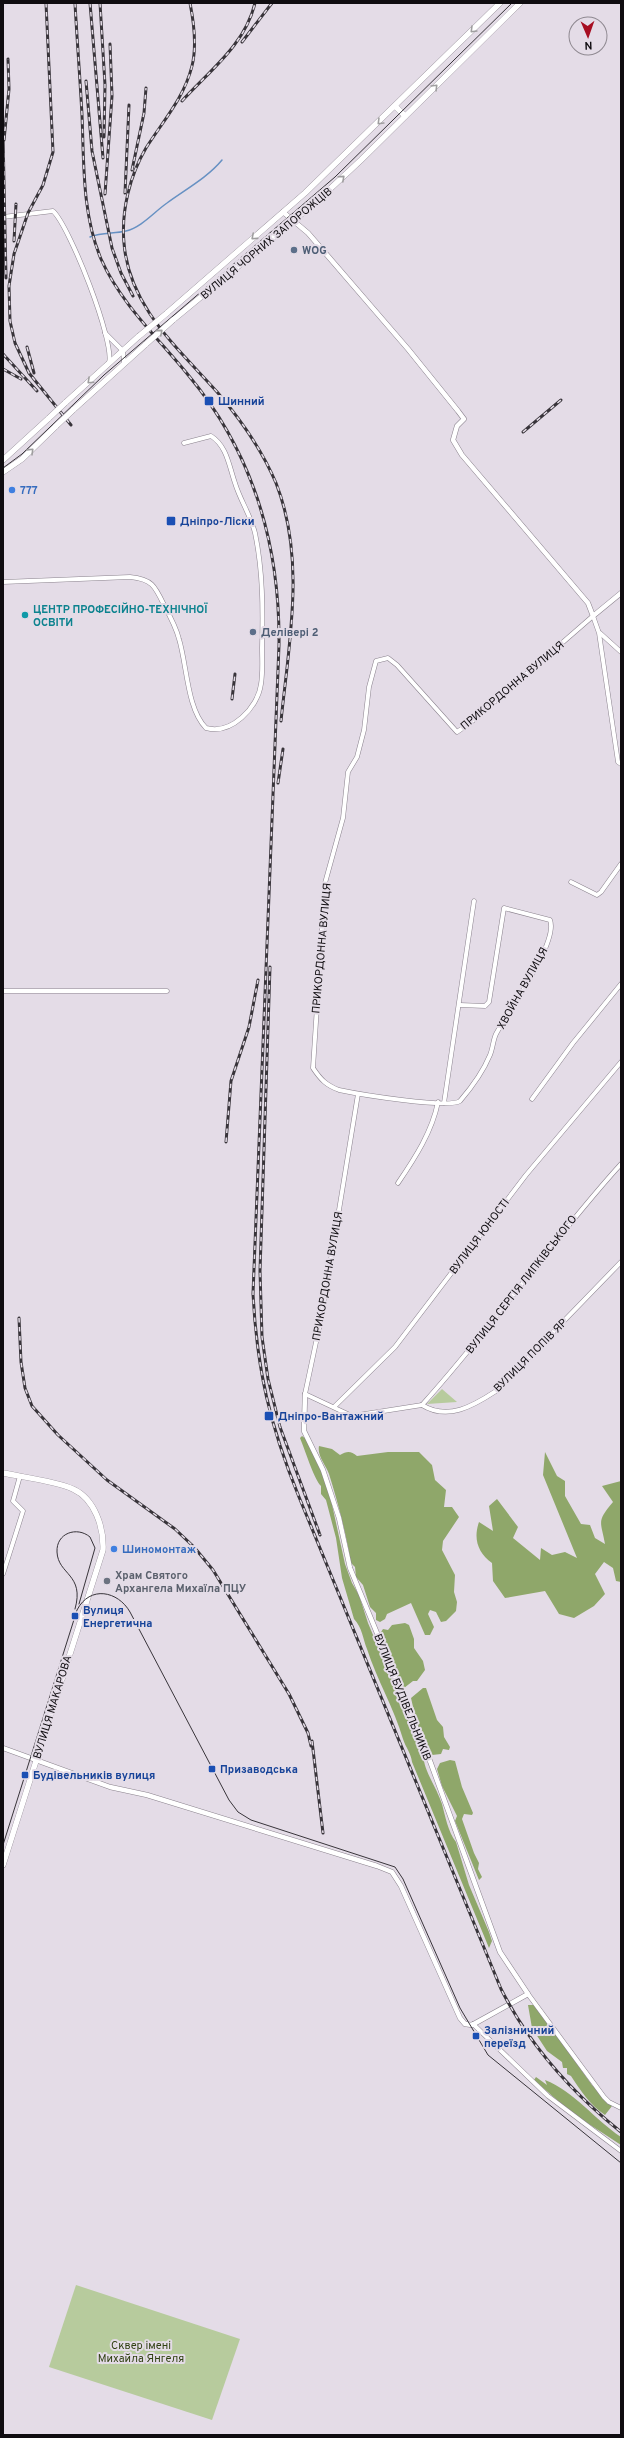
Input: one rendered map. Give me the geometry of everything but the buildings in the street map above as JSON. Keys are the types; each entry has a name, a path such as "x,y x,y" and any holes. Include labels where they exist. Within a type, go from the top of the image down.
{"main road":[{"name":"ВУЛИЦЯ ЧОРНИХ ЗАПОРОЖЦІВ","path":"3,460 108,364 283,212 396,107 500,3"},
{"name":"ВУЛИЦЯ ЧОРНИХ ЗАПОРОЖЦІВ","path":"3,472 22,459 124,362 292,221 361,160 520,3"},
{"path":"396,107 405,116"},
{"path":"3,1473 20,1476"},
{"name":"ВУЛИЦЯ МАКАРОВА","path":"3,1865 103,1550 102,1528 97,1516 80,1494 73,1489 20,1476"}],"street":[{"path":"3,217 53,211 59,217 74,244 105,333 110,358 108,364"},
{"path":"283,212 308,233 408,349 464,419 457,426 453,440 462,455 588,603 599,633 618,762 621,764"},
{"path":"105,333 123,351 124,362"},
{"path":"3,582 142,578 152,583 179,639 195,710 200,722 206,728 213,730 223,730 234,724 248,711 261,684 263,606 255,535 234,482 232,469 219,442 211,436 184,443"},
{"name":"ПРИКОРДОННА ВУЛИЦЯ","path":"305,1394 322,1314 358,1094 328,1086 313,1068 325,883 343,818 348,772 357,757 364,730 369,687 376,661 388,658 397,665 457,732 470,723 621,593"},
{"path":"599,633 621,652"},
{"path":"571,882 597,895 601,892 621,864"},
{"path":"358,1094 444,1103 460,1005 474,901"},
{"name":"ХВОЙНА ВУЛИЦЯ","path":"444,1103 457,1104 485,1065 496,1034 509,1015 544,951 552,925 550,920 504,908 489,1002 485,1006 460,1005"},
{"path":"532,1099 573,1043 621,984"},
{"path":"3,991 167,991"},
{"name":"ВУЛИЦЯ ЮНОСТІ","path":"334,1407 395,1347 526,1175 621,1062"},
{"path":"398,1183 419,1151 436,1116 438,1102"},
{"name":"ВУЛИЦЯ СЕРГІЯ ЛИПКІВСЬКОГО","path":"422,1405 453,1371 587,1202 621,1164"},
{"name":"ВУЛИЦЯ ПОПІВ ЯР","path":"422,1405 433,1412 452,1412 474,1405 496,1391 621,1262"},
{"path":"305,1394 352,1416 422,1405"},
{"name":"ВУЛИЦЯ БУДІВЕЛЬНИКІВ","path":"305,1394 304,1431 323,1470 339,1518 350,1568 430,1761 500,1952 528,1994 604,2097 609,2102 621,2108"},
{"path":"3,1574 23,1511 13,1501 20,1476"},
{"path":"3,1748 110,1787 147,1795 191,1808 310,1844 392,1872 401,1886 460,2018 465,2024 473,2024 528,1994"},
{"path":"473,2024 548,2096 621,2151"}],"green space":[{"path":"442,1389 457,1402 427,1404"},
{"path":"302,1436 306,1439 321,1471 331,1500 345,1564 423,1754 428,1773 442,1804 449,1828 456,1842 469,1885 492,1941 489,1948 412,1762 395,1716 376,1672 361,1629 354,1619 342,1578 336,1538 326,1500 321,1494 321,1486 313,1471 300,1438"},
{"path":"319,1446 332,1449 340,1455 349,1452 357,1456 388,1452 419,1452 432,1465 435,1480 446,1490 444,1507 452,1507 459,1517 443,1541 442,1550 455,1575 454,1592 457,1602 456,1611 446,1621 441,1622 436,1612 430,1610 428,1614 434,1627 430,1635 425,1635 411,1603 387,1614 385,1619 380,1622 376,1620 376,1613 370,1607 363,1585 356,1577 355,1567 351,1563 339,1507 329,1474 319,1453"},
{"path":"545,1452 557,1476 565,1481 565,1496 581,1524 590,1525 595,1538 605,1544 601,1522 604,1514 613,1502 602,1486 621,1481 621,1582 616,1581 613,1568 604,1562 595,1574 605,1594 594,1606 574,1618 559,1614 545,1591 505,1598 493,1581 492,1563 483,1555 477,1540 477,1528 479,1522 493,1531 489,1506 497,1499 518,1527 513,1538 540,1560 541,1548 552,1555 565,1552 577,1558 543,1475"},
{"path":"405,1623 409,1625 414,1639 414,1648 423,1661 425,1670 417,1681 413,1681 404,1688 379,1635 383,1629 388,1630 392,1625"},
{"path":"423,1688 426,1688 437,1720 443,1727 444,1737 450,1747 449,1750 443,1749 441,1754 432,1755 428,1749 414,1712 411,1698"},
{"path":"450,1760 455,1761 462,1787 473,1813 472,1815 464,1814 462,1819 479,1863 478,1869 482,1877 479,1880 455,1821 457,1816 442,1786 437,1769 440,1763"},
{"path":"528,2005 535,2005 592,2085 612,2106 605,2115 590,2102 571,2076 567,2074 567,2068 563,2068 562,2062 547,2051 532,2028"},
{"path":"536,2077 547,2085 545,2080 556,2085 575,2098 621,2137 621,2145 572,2113 534,2080"},
{"name":"Сквер імені Михайла Янгеля","path":"76,2285 240,2339 212,2420 49,2367"}],"waterway":[{"path":"90,237 99,234 132,229 148,219 167,203 203,178 222,160"}],"tram line":[{"path":"3,468 22,454 104,375 335,177 512,3"},
{"path":"75,1609 77,1589 74,1582 58,1560 57,1552 60,1540 68,1533 74,1532 79,1532 90,1537 95,1548 79,1604"},
{"path":"3,1845 77,1610 83,1602 96,1594 104,1594 118,1599 130,1612 229,1800 238,1812 251,1820 395,1867 403,1879 460,2008 488,2055 621,2163"}],"railway":[{"path":"46,3 53,152 43,185 28,213 14,254 9,286 10,321 15,343 29,373 71,425"},
{"path":"75,3 85,188 90,224 95,242 101,259 119,291 141,320 189,376 211,406 230,437 246,469 258,502 268,537 274,572 278,608 279,645 253,1294 258,1348 273,1422 280,1446 299,1497 501,1989 525,2030 553,2067 585,2101 621,2132"},
{"path":"90,3 103,158"},
{"path":"100,3 105,85 104,137"},
{"path":"190,3 194,34 194,58 192,66 184,89 146,148 135,170 125,206 123,231 124,243 128,266 135,287 145,307 172,343 218,393 235,414 258,447 276,483 285,512 291,541 293,571 291,631 281,721"},
{"path":"182,101 235,45 250,18 255,3"},
{"path":"242,42 272,3"},
{"path":"105,194 112,96 110,44"},
{"path":"4,140 9,89 8,59"},
{"path":"86,81 92,151 112,248 121,273 133,296"},
{"path":"132,170 144,113 146,88"},
{"path":"125,193 129,105"},
{"path":"3,135 6,278"},
{"path":"14,241 16,204"},
{"path":"27,347 34,373"},
{"path":"3,354 37,391"},
{"path":"3,369 21,379"},
{"path":"523,432 561,400"},
{"path":"232,699 235,674"},
{"path":"278,783 283,749"},
{"path":"270,967 260,1271 262,1337 268,1379 280,1427 320,1535"},
{"path":"226,1142 231,1081 249,1027 258,980"},
{"path":"19,1318 21,1362 25,1388 32,1406 58,1435 107,1480 175,1529 194,1547 213,1570 289,1694 308,1733 311,1746"},
{"path":"312,1741 323,1833"}],"place":[{"name":"WOG","path":"294,250"},
{"name":"Шинний","path":"209,401"},
{"name":"777","path":"12,490"},
{"name":"Дніпро-Ліски","path":"171,521"},
{"name":"ЦЕНТР ПРОФЕСІЙНО-ТЕХНІЧНОЇ ОСВІТИ","path":"25,615"},
{"name":"Делівері 2","path":"253,632"},
{"name":"Дніпро-Вантажний","path":"269,1416"},
{"name":"Шиномонтаж","path":"114,1549"},
{"name":"Храм Святого Архангела Михаїла ПЦУ","path":"107,1581"},
{"name":"Вулиця Енергетична","path":"75,1616"},
{"name":"Призаводська","path":"212,1769"},
{"name":"Будівельників вулиця","path":"25,1775"},
{"name":"Залізничний переїзд","path":"476,2036"}]}
